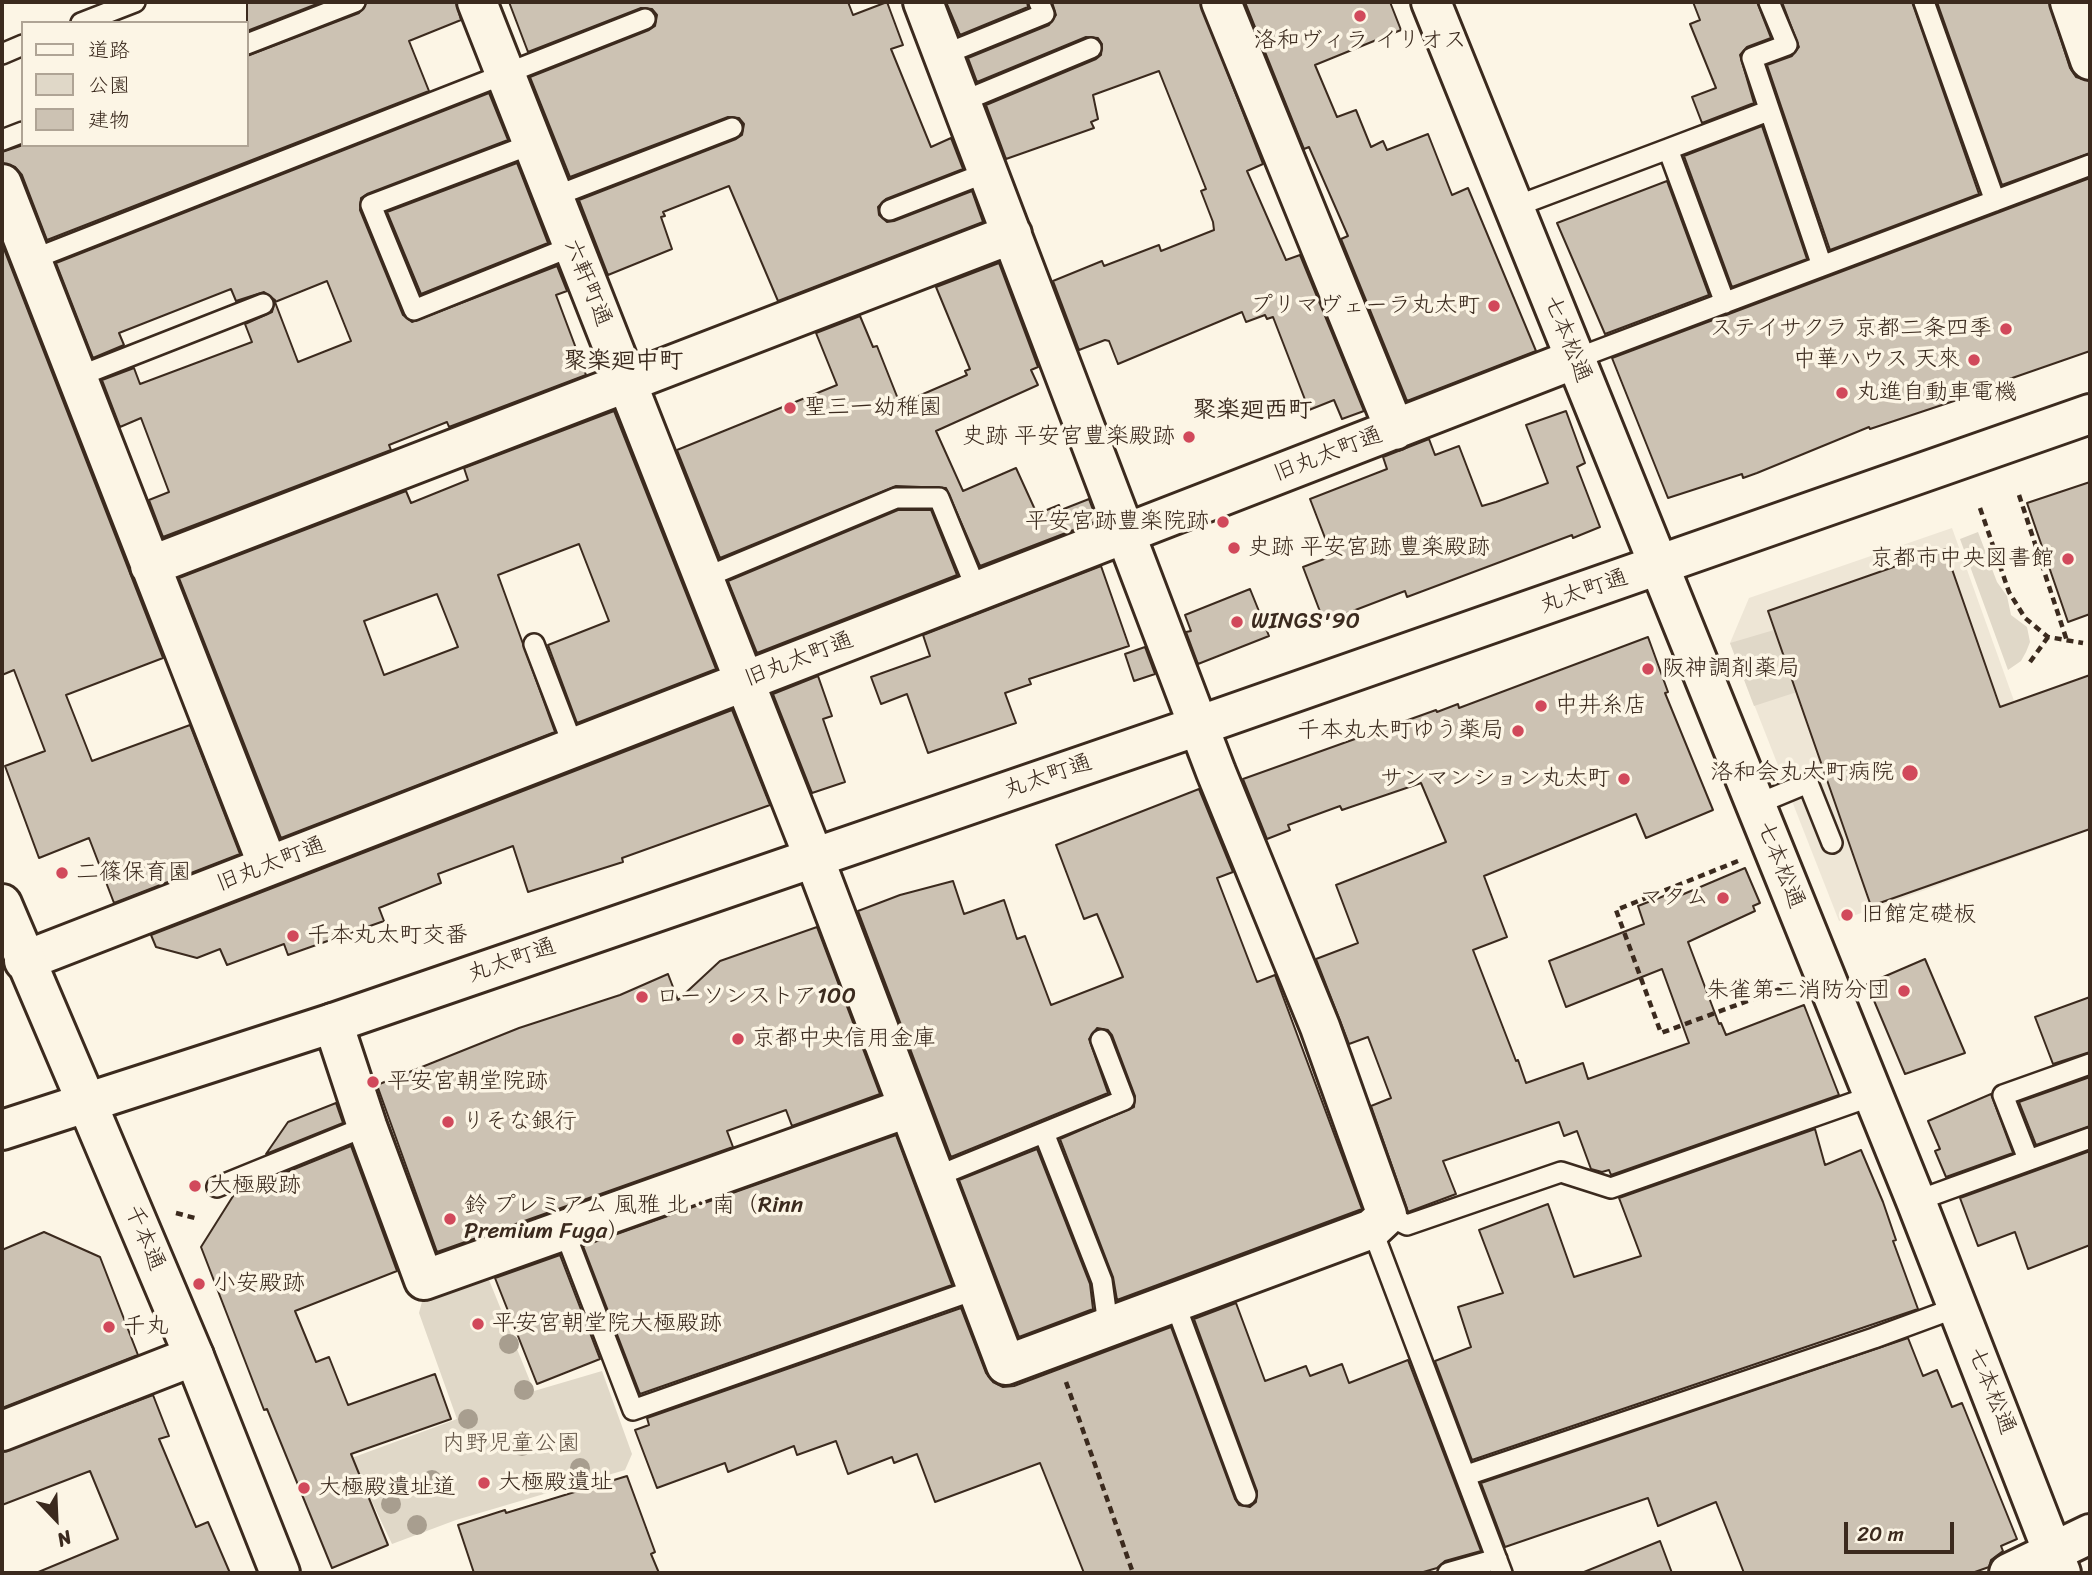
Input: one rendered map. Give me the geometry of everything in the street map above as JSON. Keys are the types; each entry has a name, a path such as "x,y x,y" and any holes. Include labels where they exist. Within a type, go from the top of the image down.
{"street":[{"name":"六軒町通","path":"477,2 814,858 1006,1365 1053,1347"},
{"path":"923,2 1199,726 1320,1027 1380,1222 1053,1347"},
{"path":"1221,2 1395,430"},
{"name":"七本松通","path":"1431,2 1916,1201 2057,1562"},
{"path":"2070,2 2090,60"},
{"path":"2,184 268,866"},
{"path":"150,565 1012,234"},
{"name":"旧丸太町通","path":"24,961 1574,359"},
{"name":"丸太町通","path":"2,1130 333,1023 1199,726 2090,414"},
{"name":"千本通","path":"2,904 194,1356 280,1573"},
{"path":"333,1023 367,1126 424,1280 907,1108"},
{"path":"2,1431 194,1356"},
{"path":"2009,1573 2057,1562 2090,1534"}],"lane":[{"path":"86,21 135,2"},
{"path":"248,44 355,2"},
{"path":"943,55 1044,14 1039,2"},
{"path":"1769,2 1787,45 1752,58 1822,266"},
{"path":"1924,2 1995,201"},
{"path":"32,260 504,72 645,19"},
{"path":"2,54 21,46"},
{"path":"961,102 1091,48"},
{"path":"1514,207 1768,111"},
{"path":"553,197 732,128"},
{"path":"2,140 21,133"},
{"path":"532,144 371,205 414,310 573,246"},
{"path":"1668,149 1725,303"},
{"path":"1574,359 2090,165"},
{"path":"890,210 988,172"},
{"path":"77,377 263,304"},
{"path":"704,578 896,498 939,498 977,591"},
{"path":"534,644 574,748"},
{"path":"1755,805 1808,783 1832,843"},
{"path":"935,1177 1124,1100 1101,1040"},
{"path":"2028,1159 2003,1095 2090,1064"},
{"path":"1448,1573 1499,1566 1380,1222 1407,1226 1561,1172 1611,1188 1872,1096"},
{"path":"217,1187 367,1126"},
{"path":"1044,1133 1102,1281 1108,1325"},
{"path":"1916,1201 2090,1138"},
{"path":"564,1230 633,1410 977,1289"},
{"path":"1174,1301 1246,1495"},
{"path":"1467,1475 1874,1338 1958,1307"}],"path":[{"path":"2019,495 2068,641"},
{"path":"1980,508 2009,592 2025,618 2048,637 2083,643"},
{"path":"2030,662 2048,637"},
{"path":"1740,861 1616,910 1661,1033 1789,985"},
{"path":"171,1212 195,1219"},
{"path":"1053,1347 1133,1573"}],"shaded area":[{"name":"洛和会丸太町病院","path":"1952,528 2064,840 1839,921 1730,643 1749,598"}],"green space":[{"path":"1978,532 1997,582 2007,596 2011,615 2027,627 2030,642 2026,652 2021,661 2008,670 1960,539"},
{"path":"1774,630 1797,692 1754,706 1730,643"},
{"name":"内野児童公園","path":"485,1270 534,1391 602,1371 632,1454 625,1470 456,1520 392,1544 364,1485 308,1508 295,1479 457,1419 419,1313 425,1290"}],"building":[{"path":"247,2 322,2 248,31"},
{"path":"367,2 456,2 461,20 409,41 429,91 47,240 22,175 15,167 2,163 2,152 21,146 248,147 248,56 359,13"},
{"path":"509,2 848,2 853,15 887,2 903,45 891,49 931,147 951,138 963,169 886,199 878,207 879,215 887,222 894,221 972,191 983,222 778,301 729,186 663,212 665,216 661,217 672,249 608,275 579,200 736,139 742,135 744,124 739,118 728,117 570,177 530,77 649,30 655,26 657,15 652,9 641,8 528,52"},
{"path":"946,2 1027,2 1028,7 960,35"},
{"path":"1052,2 1200,2 1263,164 1247,171 1286,260 1300,255 1364,411 1342,419 1334,400 1309,410 1273,317 1267,319 1265,315 1246,322 1242,312 1118,364 1109,341 1105,340 1079,350 1053,281 1102,261 1104,266 1159,245 1161,251 1214,230 1201,191 1206,189 1159,71 1093,95 1098,119 1091,122 1094,128 1006,159 986,105 1096,59 1101,55 1102,44 1098,38 1086,37 977,82 968,58 1049,25 1056,15"},
{"path":"1245,2 1390,2 1401,30 1315,65 1337,117 1356,110 1371,147 1383,141 1387,150 1428,134 1452,195 1468,188 1536,351 1407,401 1341,239 1348,236 1309,147 1304,149"},
{"path":"1693,2 1757,2 1771,38 1747,47 1740,55 1754,103 1702,123 1692,97 1716,88 1690,24 1700,20"},
{"path":"1782,2 1912,2 1979,194 1830,250 1767,65 1792,56 1799,47"},
{"path":"1937,2 2049,2 2070,68 2076,77 2090,81 2090,153 2002,185"},
{"path":"489,93 508,140 367,194 361,198 360,210 403,315 412,322 557,266 567,291 556,295 586,375 449,427 447,422 389,445 391,450 163,537 149,500 169,492 141,418 120,427 102,380 134,368 140,384 252,342 245,324 272,312 275,300 264,292 236,301 231,289 119,333 124,345 93,358 56,263","holes":["327,281 351,341 298,362 275,302"]},
{"path":"1762,126 1807,259 1732,287 1684,156"},
{"path":"517,163 548,243 421,294 387,212"},
{"path":"2090,178 2090,351 1995,384 1996,387 1870,429 1869,427 1743,478 1742,474 1668,498 1612,358"},
{"path":"1667,181 1709,295 1605,334 1557,223"},
{"path":"2,244 163,658 66,695 92,761 190,725 240,854 114,903 89,838 39,858 5,766 45,751 14,670 2,675"},
{"path":"999,263 1038,367 1031,370 1038,385 936,431 963,491 1016,468 1037,514 1059,505 1061,510 1089,499 1097,521 980,566 946,488 896,486 720,558 677,450 837,385 816,333 860,316 873,347 877,346 900,404 967,375 965,371 970,369 936,287"},
{"path":"614,411 716,669 577,723 548,645 609,621 579,544 498,575 555,732 281,838 179,578 406,491 411,503 468,480 464,468","holes":["437,594 458,647 384,675 364,621"]},
{"path":"1566,411 1585,463 1577,467 1600,527 1407,597 1405,591 1324,622 1303,567 1332,556 1310,499 1387,469 1383,457 1429,439 1435,455 1459,446 1482,506 1496,502 1548,483 1526,425"},
{"name":"京都市中央図書館","path":"2090,482 2090,614 2068,622 2027,503"},
{"path":"898,510 931,510 957,575 757,653 728,581"},
{"name":"洛和会丸太町病院","path":"1945,549 2000,707 2090,675 2090,829 1871,906 1768,611"},
{"path":"1101,566 1129,646 1029,679 1031,684 1005,693 1016,723 928,753 907,694 881,704 871,677 930,656 923,635"},
{"name":"WINGS'90","path":"1250,589 1269,636 1198,664 1186,632 1191,631 1185,615"},
{"path":"1648,637 1668,692 1665,693 1713,810 1646,838 1636,814 1484,876 1507,937 1473,950 1516,1061 1518,1060 1526,1083 1583,1063 1588,1079 1689,1043 1662,969 1566,1007 1549,961 1644,924 1638,906 1669,894 1672,899 1745,868 1760,903 1753,906 1755,911 1688,942 1719,1024 1721,1023 1726,1035 1804,1005 1839,1095 1611,1175 1609,1170 1602,1172 1591,1169 1577,1131 1564,1136 1559,1122 1443,1161 1456,1194 1408,1212 1371,1106 1391,1098 1368,1037 1349,1044 1316,959 1358,943 1336,885 1446,842 1421,783 1342,810 1340,806 1288,825 1290,830 1267,839 1243,779 1436,710 1437,712 1458,704 1459,708"},
{"path":"1145,647 1155,674 1134,681 1125,654"},
{"path":"818,676 832,716 823,719 845,782 812,793 773,694"},
{"path":"732,710 770,805 622,858 623,862 528,892 513,846 438,874 441,883 379,908 384,921 288,955 284,944 227,965 220,949 197,958 156,947 151,935"},
{"path":"1199,789 1233,872 1217,878 1257,982 1275,975 1362,1209 1117,1300 1113,1277 1060,1139 1134,1107 1135,1096 1112,1035 1108,1030 1097,1028 1089,1039 1108,1093 951,1157 858,911 900,895 953,881 964,914 1004,900 1017,939 1025,936 1051,1005 1123,977 1097,914 1084,919 1056,845"},
{"path":"817,927 880,1094 792,1126 786,1110 727,1131 733,1147 437,1252 377,1085 519,1028 620,995 668,974 678,1000 720,961"},
{"path":"1925,959 1965,1053 1905,1074 1867,984"},
{"path":"2090,997 2090,1052 2053,1064 2035,1017"},
{"path":"2090,1077 2090,1126 2036,1145 2019,1102"},
{"path":"1991,1094 2013,1153 1946,1177 1935,1151 1940,1149 1928,1121"},
{"path":"336,1103 343,1123 266,1154 288,1122"},
{"path":"1815,1129 1825,1165 1861,1150 1883,1202 1896,1240 1893,1241 1918,1309 1472,1460 1435,1361 1471,1347 1458,1307 1503,1293 1479,1230 1548,1204 1574,1277 1641,1256 1619,1198"},
{"path":"896,1135 952,1285 640,1394 583,1246"},
{"path":"351,1146 397,1271 295,1311 316,1362 329,1357 348,1405 435,1374 451,1419 351,1454 388,1545 332,1568 267,1409 264,1410 201,1247 235,1193"},
{"path":"1037,1149 1090,1284 1093,1309 1019,1337 959,1180"},
{"path":"2090,1151 2090,1245 2028,1269 2015,1232 1978,1246 1960,1198"},
{"path":"44,1232 100,1257 138,1355 2,1408 2,1250"},
{"path":"560,1255 600,1359 537,1384 495,1278"},
{"path":"1236,1303 1265,1381 1306,1366 1310,1376 1342,1364 1349,1383 1408,1360 1481,1551 1445,1561 1437,1568 1420,1573 1084,1573 1040,1463 935,1502 917,1454 894,1463 892,1457 848,1474 836,1441 797,1455 794,1446 728,1472 725,1463 657,1488 635,1430 649,1425 647,1418 961,1308 986,1373 993,1382 1003,1387 1014,1386 1171,1327 1235,1499 1239,1505 1250,1507 1256,1502 1257,1491 1194,1319"},
{"path":"1908,1338 1923,1376 1937,1370 1952,1407 1962,1403 2017,1539 2001,1546 2003,1551 1991,1560 1989,1567 1972,1573 1744,1573 1716,1502 1658,1526 1648,1498 1505,1547 1481,1483"},
{"path":"153,1395 169,1436 159,1439 196,1527 208,1522 230,1573 36,1573 118,1539 90,1471 2,1505 2,1452"},
{"path":"627,1476 655,1552 651,1554 659,1573 474,1573 458,1525"},
{"path":"1660,1541 1672,1573 1584,1573 1584,1572"}],"place":[{"name":"洛和ヴィラ イリオス","path":"1360,16"},
{"name":"プリマヴェーラ丸太町","path":"1494,306"},
{"name":"ステイサクラ 京都二条四季","path":"2006,329"},
{"name":"中華ハウス 天來","path":"1974,360"},
{"name":"丸進自動車電機","path":"1842,393"},
{"name":"聖三一幼稚園","path":"790,408"},
{"name":"史跡 平安宮豊楽殿跡","path":"1189,437"},
{"name":"平安宮跡豊楽院跡","path":"1223,522"},
{"name":"史跡 平安宮跡 豊楽殿跡","path":"1234,548"},
{"name":"京都市中央図書館","path":"2068,559"},
{"name":"WINGS'90","path":"1237,622"},
{"name":"阪神調剤薬局","path":"1648,669"},
{"name":"中井糸店","path":"1541,706"},
{"name":"千本丸太町ゆう薬局","path":"1518,731"},
{"name":"洛和会丸太町病院","path":"1910,773"},
{"name":"サンマンション丸太町","path":"1624,779"},
{"name":"二篠保育園","path":"62,873"},
{"name":"マタム","path":"1723,898"},
{"name":"旧館定礎板","path":"1847,915"},
{"name":"千本丸太町交番","path":"293,936"},
{"name":"朱雀第二消防分団","path":"1904,991"},
{"name":"ローソンストア100","path":"642,997"},
{"name":"京都中央信用金庫","path":"738,1039"},
{"name":"平安宮朝堂院跡","path":"373,1082"},
{"name":"りそな銀行","path":"448,1122"},
{"name":"大極殿跡","path":"195,1186"},
{"name":"鈴 プレミアム 風雅 北・南（Rinn Premium Fuga）","path":"450,1219"},
{"name":"小安殿跡","path":"199,1284"},
{"name":"平安宮朝堂院大極殿跡","path":"478,1324"},
{"name":"千丸","path":"109,1327"},
{"name":"大極殿遺址","path":"484,1483"},
{"name":"大極殿遺址道","path":"304,1488"}],"district":[{"name":"聚楽廻中町","path":"623,362"},
{"name":"聚楽廻西町","path":"1252,411"}]}
